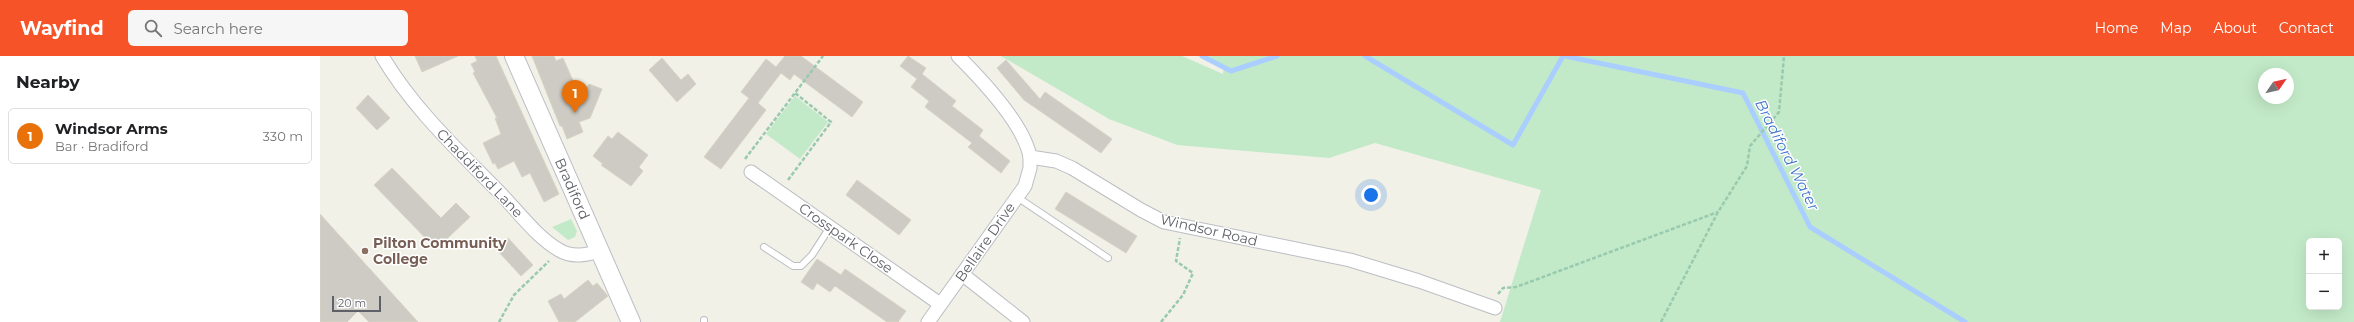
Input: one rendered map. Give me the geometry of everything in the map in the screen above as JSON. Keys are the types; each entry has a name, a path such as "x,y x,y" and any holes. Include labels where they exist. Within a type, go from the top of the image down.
{"street":[{"name":"Chaddiford Lane","path":"382,56 438,130 538,232 559,250 577,255 600,251"},
{"name":"Bradiford","path":"514,56 631,322"},
{"path":"958,56 978,75 1016,125 1027,144 1030,157"},
{"name":"Bellaire Drive","path":"928,322 1017,197 1027,180 1030,157"},
{"name":"Windsor Road","path":"1030,157 1050,160 1072,168 1155,218 1182,226 1350,260 1419,281 1495,308"},
{"name":"Crosspark Close","path":"751,172 940,304"},
{"path":"962,274 1023,322"}],"lane":[{"path":"1017,197 1108,258"},
{"path":"764,247 793,266 801,266 812,255 830,227"}],"path":[{"path":"751,172 748,176 738,168 823,56"},
{"path":"1660,322 1718,212 1747,166 1750,146 1779,112 1784,56"},
{"path":"779,192 831,122 795,93"},
{"path":"1495,308 1498,292 1503,288 1516,287 1718,212"},
{"path":"1161,322 1183,295 1193,273 1176,261 1182,226"},
{"path":"499,322 514,295 559,250"}],"green space":[{"path":"1001,56 1182,56 1223,74 1224,65 1207,56 2354,56 2354,322 1500,322 1541,190 1375,143 1329,158 1177,145 1109,119"},
{"path":"795,96 828,122 800,159 766,134"},
{"path":"571,219 577,231 575,237 568,240 552,227"}],"building":[{"path":"415,56 458,56 422,72"},
{"path":"475,56 496,56 559,194 544,202 530,173 522,177 514,161 498,169 495,163 493,164 483,143 501,134 495,118 497,118 473,73 475,72 471,64 477,61"},
{"path":"532,56 554,56 556,61 563,58 577,90 583,83 587,87 589,84 602,89 590,118 579,122 583,132 567,139 562,126 560,126"},
{"path":"785,56 801,56 863,102 852,117 794,74 790,80 781,73 758,103 766,110 721,169 704,157 749,98 741,92 766,59 776,67"},
{"path":"908,56 926,68 922,74 956,101 952,106 983,130 979,136 1010,161 1001,173 968,147 972,143 925,107 929,101 911,87 917,79 900,66"},
{"path":"662,58 681,80 688,74 696,84 677,102 649,70"},
{"path":"1006,60 1040,99 1045,92 1112,139 1101,153 1024,100 997,68"},
{"path":"368,95 390,118 377,130 356,108"},
{"path":"618,132 648,155 639,167 643,171 631,186 601,165 603,164 593,156 608,136 612,139"},
{"path":"392,168 441,218 456,203 470,217 436,249 374,185"},
{"path":"857,180 911,220 899,235 846,195"},
{"path":"1066,192 1137,236 1126,253 1055,209"},
{"path":"320,214 418,322 369,322 358,311 347,322 320,322"},
{"path":"508,238 533,265 521,276 496,249"},
{"path":"817,259 841,275 845,269 906,311 898,322 887,322 835,286 830,292 817,283 813,290 801,282"},
{"path":"588,280 593,286 597,283 608,296 575,322 559,322 548,301 561,294 564,299"}],"waterway":[{"name":"Bradiford Water","path":"1202,56 1231,71 1277,56"},
{"name":"Bradiford Water","path":"1365,56 1513,145 1563,56"},
{"name":"Bradiford Water","path":"1565,56 1743,93 1810,227 1965,322"}],"place":[{"name":"Windsor Arms","path":"575,113"},
{"name":"Pilton Community College","path":"365,251"}]}
